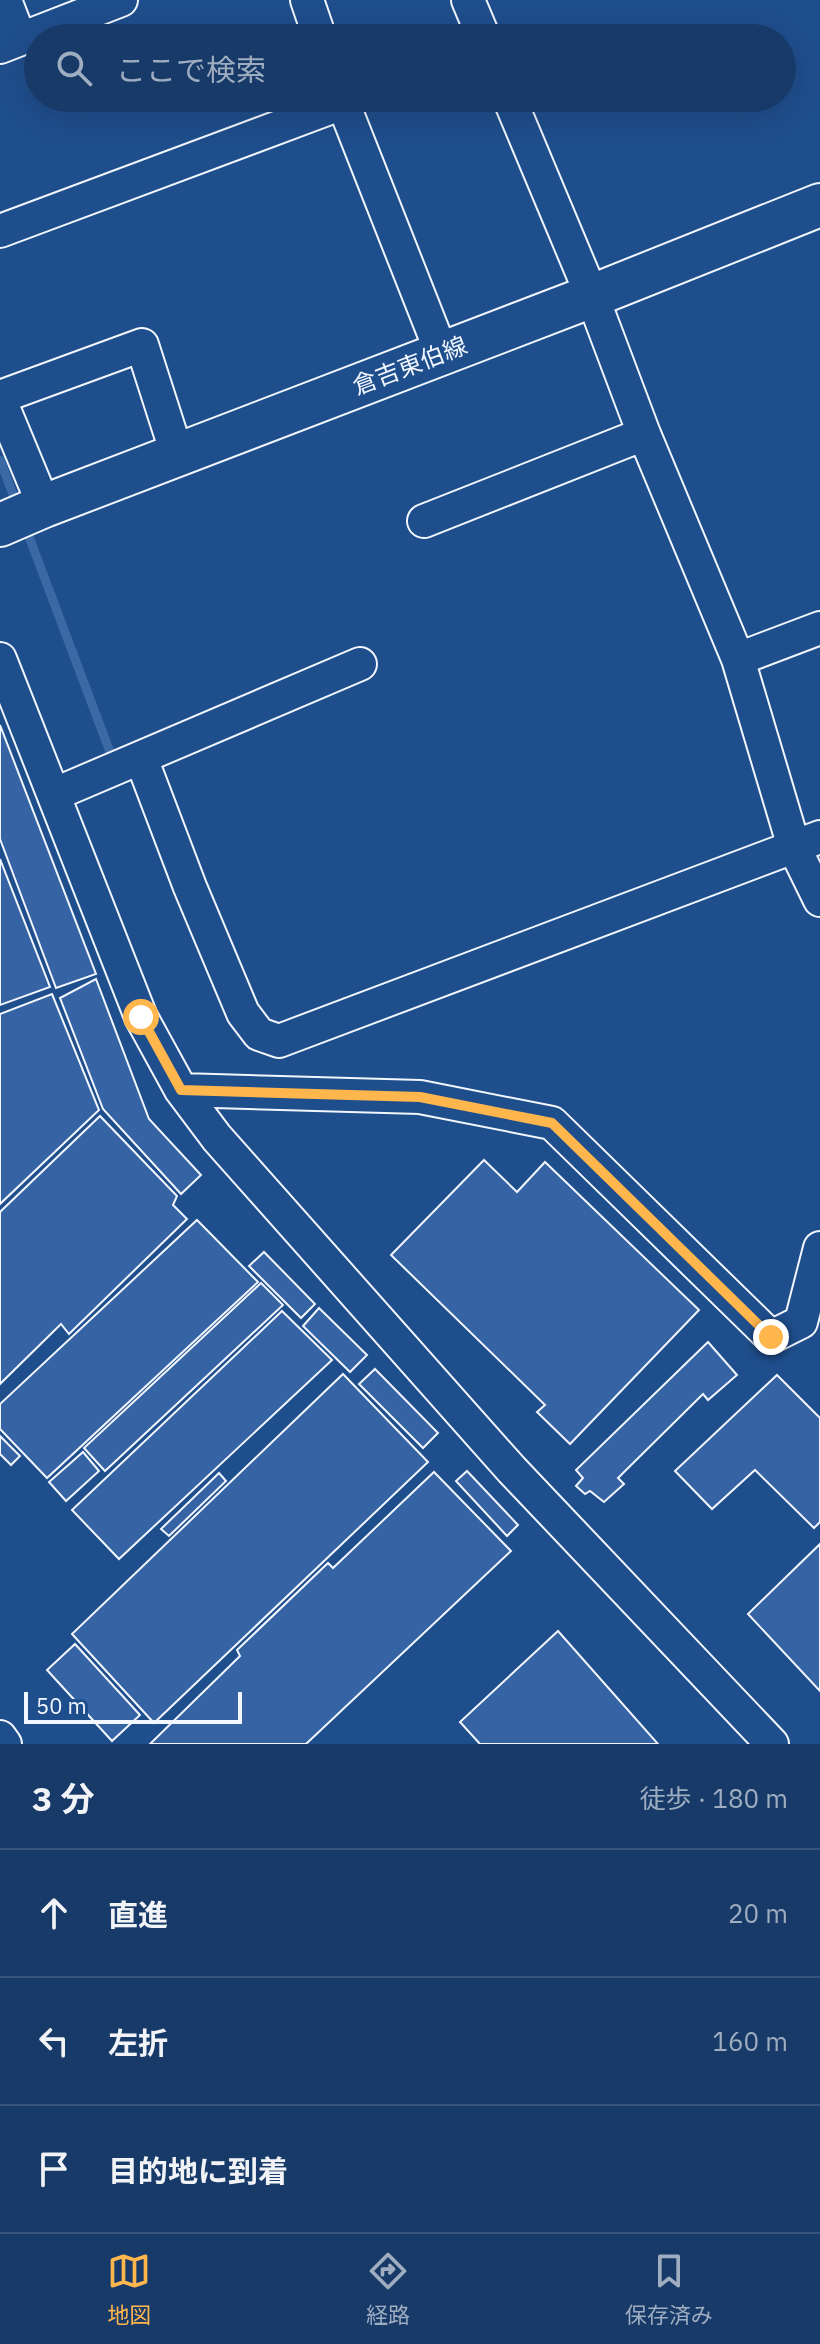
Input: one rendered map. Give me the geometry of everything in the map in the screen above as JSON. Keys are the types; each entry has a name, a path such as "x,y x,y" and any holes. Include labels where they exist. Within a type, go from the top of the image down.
{"main road":[{"name":"倉吉東伯線","path":"0,525 820,205"}],"street":[{"path":"5,0 10,43"},
{"path":"59,24 121,0"},
{"path":"307,0 315,24"},
{"path":"468,0 478,24"},
{"path":"0,231 313,112"},
{"path":"346,112 442,354"},
{"path":"515,112 738,659 807,842 820,900"},
{"path":"44,506 0,398 142,345 177,454"},
{"path":"424,521 644,434"},
{"path":"738,659 820,628"},
{"path":"0,659 141,1017 181,1090 217,1138 512,1470 772,1744"},
{"path":"55,794 360,664"},
{"path":"141,758 190,887 243,1013 259,1034 279,1041 807,842"},
{"path":"181,1090 420,1097 552,1123 771,1337 801,1322 820,1248"},
{"path":"0,1737 5,1744"}],"building":[{"path":"0,725 96,974 56,988 0,839"},
{"path":"0,859 50,987 0,1005"},
{"path":"96,979 149,1119 201,1175 181,1194 103,1109 60,998"},
{"path":"52,994 99,1110 0,1204 0,1014"},
{"path":"100,1116 177,1196 173,1205 187,1219 69,1334 61,1324 0,1384 0,1212"},
{"path":"484,1160 517,1192 545,1162 699,1310 570,1444 537,1412 545,1405 391,1255"},
{"path":"197,1220 258,1282 47,1478 0,1429 0,1404"},
{"path":"264,1252 315,1304 301,1318 249,1266"},
{"path":"261,1283 283,1305 105,1471 84,1448"},
{"path":"319,1308 367,1355 350,1372 303,1326"},
{"path":"282,1311 332,1360 119,1559 72,1510"},
{"path":"708,1342 737,1375 708,1400 703,1394 618,1478 624,1484 604,1502 590,1491 585,1494 576,1486 583,1478 576,1470"},
{"path":"375,1369 438,1433 423,1448 359,1384"},
{"path":"343,1374 428,1462 154,1723 72,1634"},
{"path":"777,1375 820,1418 820,1522 814,1528 755,1470 712,1509 675,1471"},
{"path":"0,1436 20,1456 11,1465 0,1454"},
{"path":"83,1452 99,1471 66,1501 49,1482"},
{"path":"467,1471 518,1525 507,1536 456,1481"},
{"path":"434,1472 511,1551 306,1744 150,1744 240,1656 237,1650 328,1563 333,1568"},
{"path":"219,1473 226,1481 169,1536 161,1529"},
{"path":"820,1544 820,1691 748,1614"},
{"path":"558,1631 658,1744 480,1744 460,1722"},
{"path":"75,1644 140,1715 112,1741 47,1670"}],"waterway":[{"path":"0,460 17,505"},
{"path":"25,526 110,752"}],"route":[{"path":"141,1017 181,1090 420,1097 552,1123 771,1337"}]}
